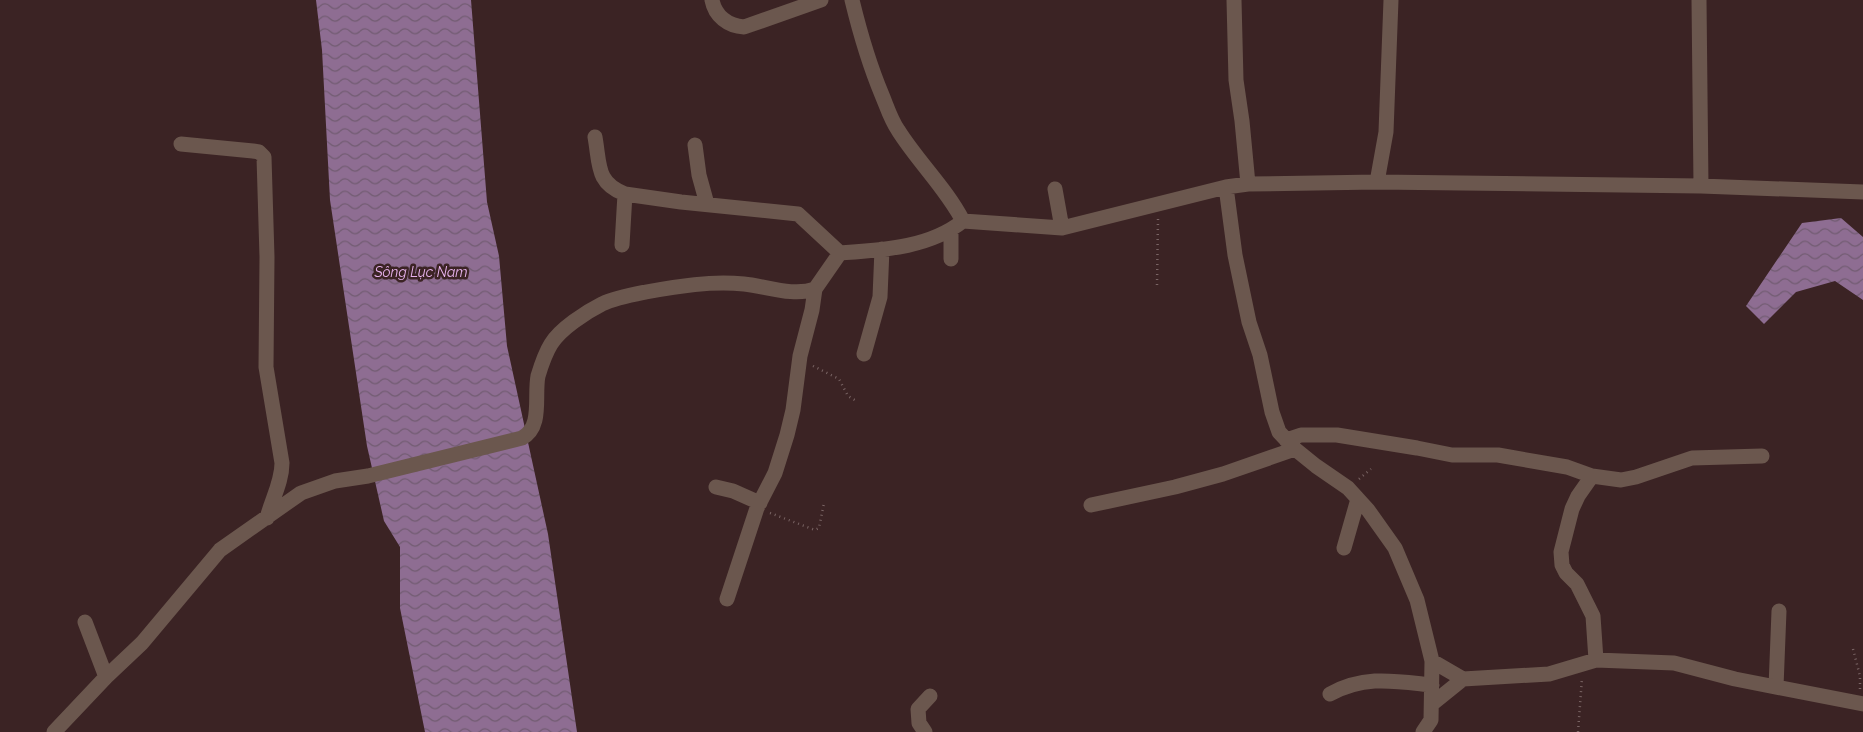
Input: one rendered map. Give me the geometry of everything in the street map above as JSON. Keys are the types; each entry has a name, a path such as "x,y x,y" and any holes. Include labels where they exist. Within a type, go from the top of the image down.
{"street":[{"path":"712,0 717,14 737,26 744,27 821,0"},
{"path":"852,0 869,61 892,119 904,139 939,182 955,206 957,226 951,259"},
{"path":"1234,0 1236,80 1248,184"},
{"path":"1377,182 1386,132 1391,0"},
{"path":"1698,0 1701,186"},
{"path":"595,138 604,180 610,187 625,194 798,214 840,253 882,249 930,240 957,226 1062,228 1226,187 1248,184 1377,182 1701,186 1863,192"},
{"path":"181,144 259,152 264,158 267,257 266,367 282,463 280,482 267,518"},
{"path":"695,145 699,175 707,204"},
{"path":"1226,187 1235,255 1248,322 1260,355 1272,412 1279,432 1316,466 1348,488 1368,510 1395,548 1417,600 1432,661 1432,704 1429,729"},
{"path":"1055,189 1062,228"},
{"path":"622,245 625,194"},
{"path":"864,354 880,297 882,249"},
{"path":"727,598 759,505 775,473 787,434 793,410 800,356 812,310 815,288 840,253"},
{"path":"54,732 106,677 142,643 220,550 302,493 335,481 368,476 522,438 531,434 534,426 538,376 552,343 573,322 602,304 631,295 696,283 742,284 800,292 815,288"},
{"path":"1091,505 1207,479 1290,444 1301,435 1337,435 1452,455 1498,455 1567,467 1592,476 1621,480 1692,458 1762,456"},
{"path":"1589,662 1593,616 1577,584 1566,573 1562,565 1561,552 1572,509 1578,496 1592,476"},
{"path":"716,486 733,491 759,505"},
{"path":"1344,548 1358,498"},
{"path":"1776,687 1779,611"},
{"path":"85,622 106,677"},
{"path":"1432,661 1462,679 1549,674 1589,662 1674,663 1776,687 1861,704"},
{"path":"1432,704 1462,679"},
{"path":"1330,694 1345,686 1362,681 1382,680 1432,685"},
{"path":"925,732 919,723 918,710 930,696"}],"path":[{"path":"1158,205 1158,285"},
{"path":"800,356 814,367 839,379 848,396 858,402"},
{"path":"759,505 812,531 819,528 824,503"},
{"path":"1854,649 1860,676 1861,704"},
{"path":"1578,732 1589,662"}],"water":[{"name":"Sông Lục Nam","path":"316,0 471,0 487,202 499,256 507,346 548,534 577,732 425,732 400,608 400,547 384,521 367,446 330,200 322,50"},
{"path":"1841,218 1863,237 1863,300 1835,281 1796,292 1764,324 1746,306 1802,223"}]}
